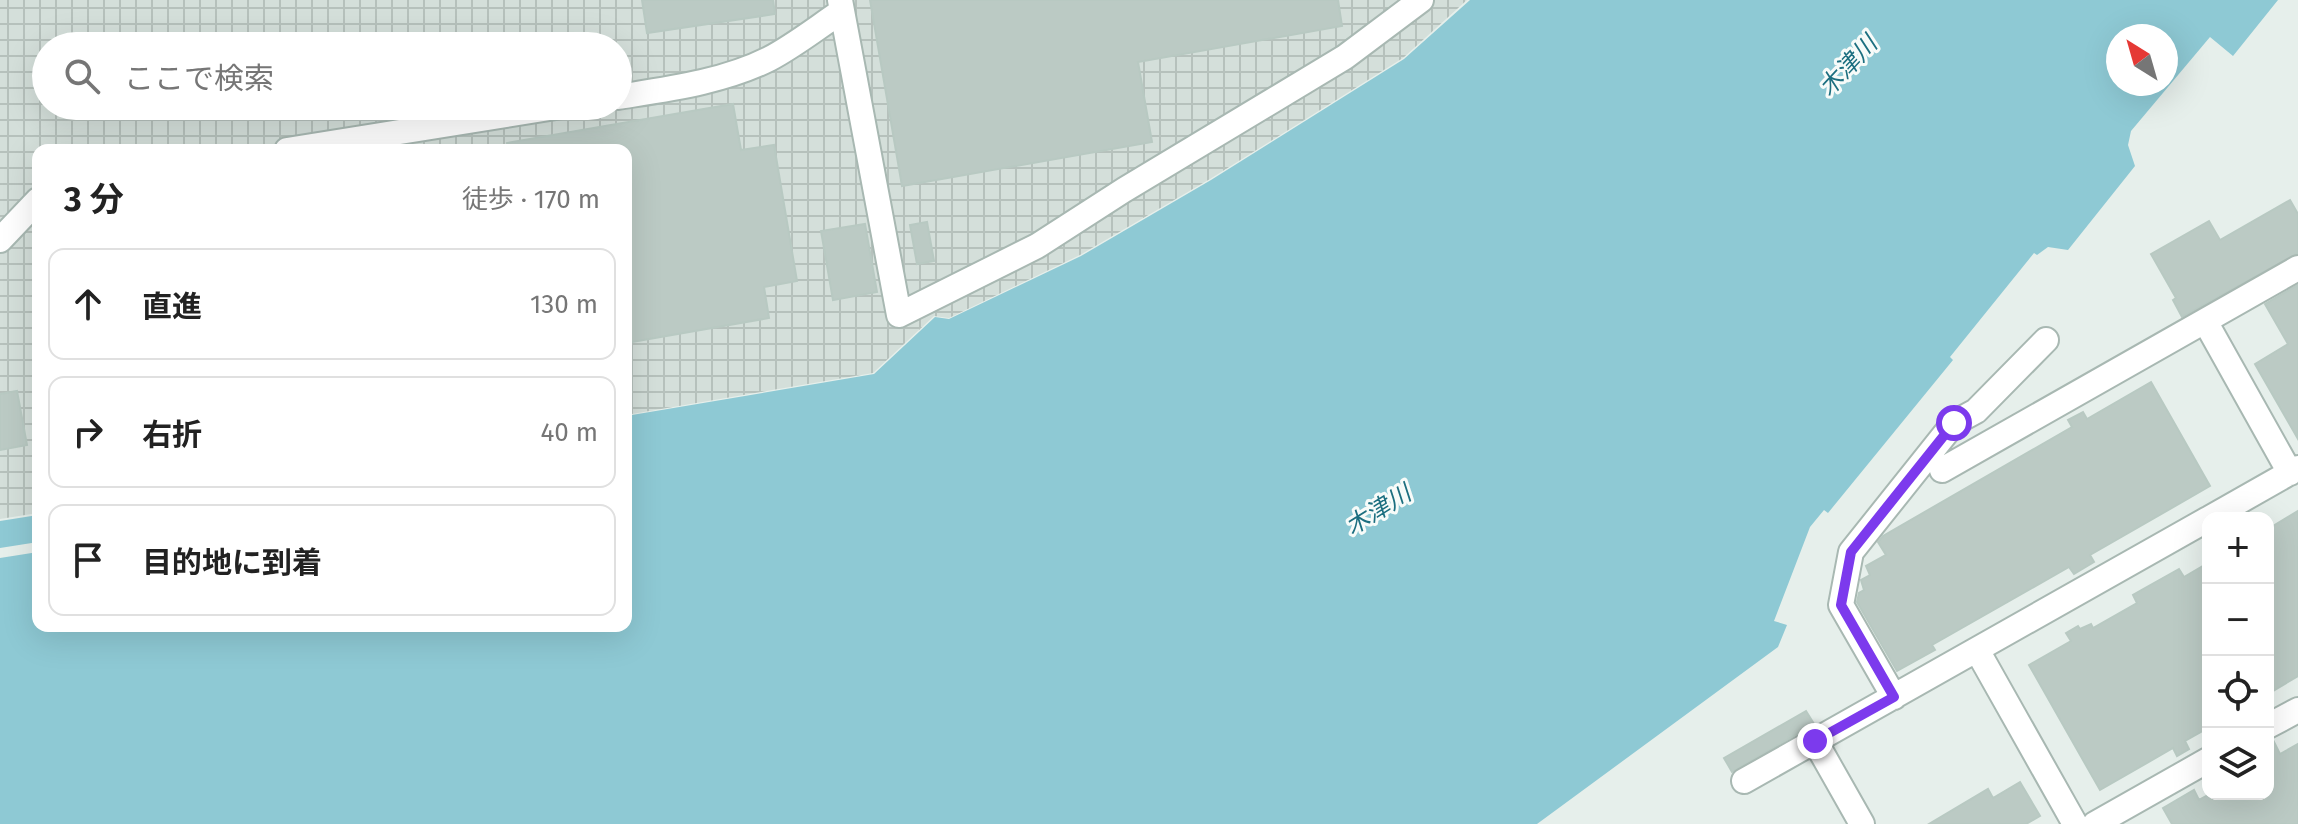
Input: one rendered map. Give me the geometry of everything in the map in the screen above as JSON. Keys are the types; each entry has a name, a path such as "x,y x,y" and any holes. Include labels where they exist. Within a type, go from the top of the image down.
{"lane":[{"path":"632,95 676,88 769,59 841,6 899,315 1037,246 1345,57 1421,0"},
{"path":"324,144 474,120"},
{"path":"0,240 32,206"},
{"path":"1942,470 2298,268"},
{"path":"2205,321 2294,470 2220,512"},
{"path":"1894,697 1841,605 1851,552 1954,423 1976,411 2046,340"},
{"path":"1744,781 2202,522"},
{"path":"1977,650 2075,824"},
{"path":"2274,723 2298,710"},
{"path":"1815,741 1862,824"},
{"path":"2095,824 2202,763"}],"shaded area":[{"path":"0,0 1467,0 1403,58 1210,179 1080,255 949,318 934,316 873,373 632,414 632,144 32,144 32,514 0,519"}],"water":[{"name":"木津川","path":"1470,0 2278,0 2233,56 2210,37 2178,75 2178,24 2106,24 2106,96 2160,96 2131,131 2128,145 2135,166 2068,250 2048,247 2037,255 2034,253 1950,357 1953,360 1828,513 1824,510 1810,527 1774,621 1787,625 1778,647 1537,824 0,824 0,521 32,516 32,632 632,632 632,415 874,374 935,317 949,319 1081,256 1211,180 1404,59"}],"pier":[{"path":"32,543 32,553 0,558 0,548"}],"building":[{"path":"642,0 773,0 775,14 647,33"},
{"path":"870,0 1338,0 1342,26 1138,62 1152,142 902,186"},
{"path":"733,104 741,150 774,145 797,281 764,287 769,318 632,342 632,144 507,143"},
{"path":"2290,200 2298,214 2298,253 2182,317 2173,300 2176,298 2151,254 2209,221 2220,240"},
{"path":"927,222 934,261 917,264 910,225"},
{"path":"865,224 877,292 833,300 821,231"},
{"path":"2298,285 2298,439 2255,364 2288,344 2265,304"},
{"path":"2151,382 2210,486 2090,555 2094,562 2074,574 2069,567 1932,645 1935,650 1897,671 1857,602 1859,593 1864,590 1861,580 1870,575 1866,566 1886,555 1878,542 1883,536 2072,427 2068,420 2083,412 2087,419"},
{"path":"17,391 27,445 0,450 0,394"},
{"path":"2298,511 2298,676 2274,690 2274,584 2274,525"},
{"path":"2202,566 2202,731 2185,741 2189,749 2177,756 2173,748 2100,790 2029,665 2071,641 2066,633 2078,626 2080,629 2091,624 2093,628 2137,603 2133,595 2179,569 2184,577"},
{"path":"1806,711 1814,724 1732,772 1724,758"},
{"path":"2274,742 2280,754 2298,744 2298,824 2172,824 2163,808 2194,790 2199,800 2274,800"},
{"path":"2020,782 2040,816 2026,824 1929,824 1988,789 1993,798"}],"route":[{"path":"1815,741 1894,697 1841,605 1851,552 1954,423"}]}
